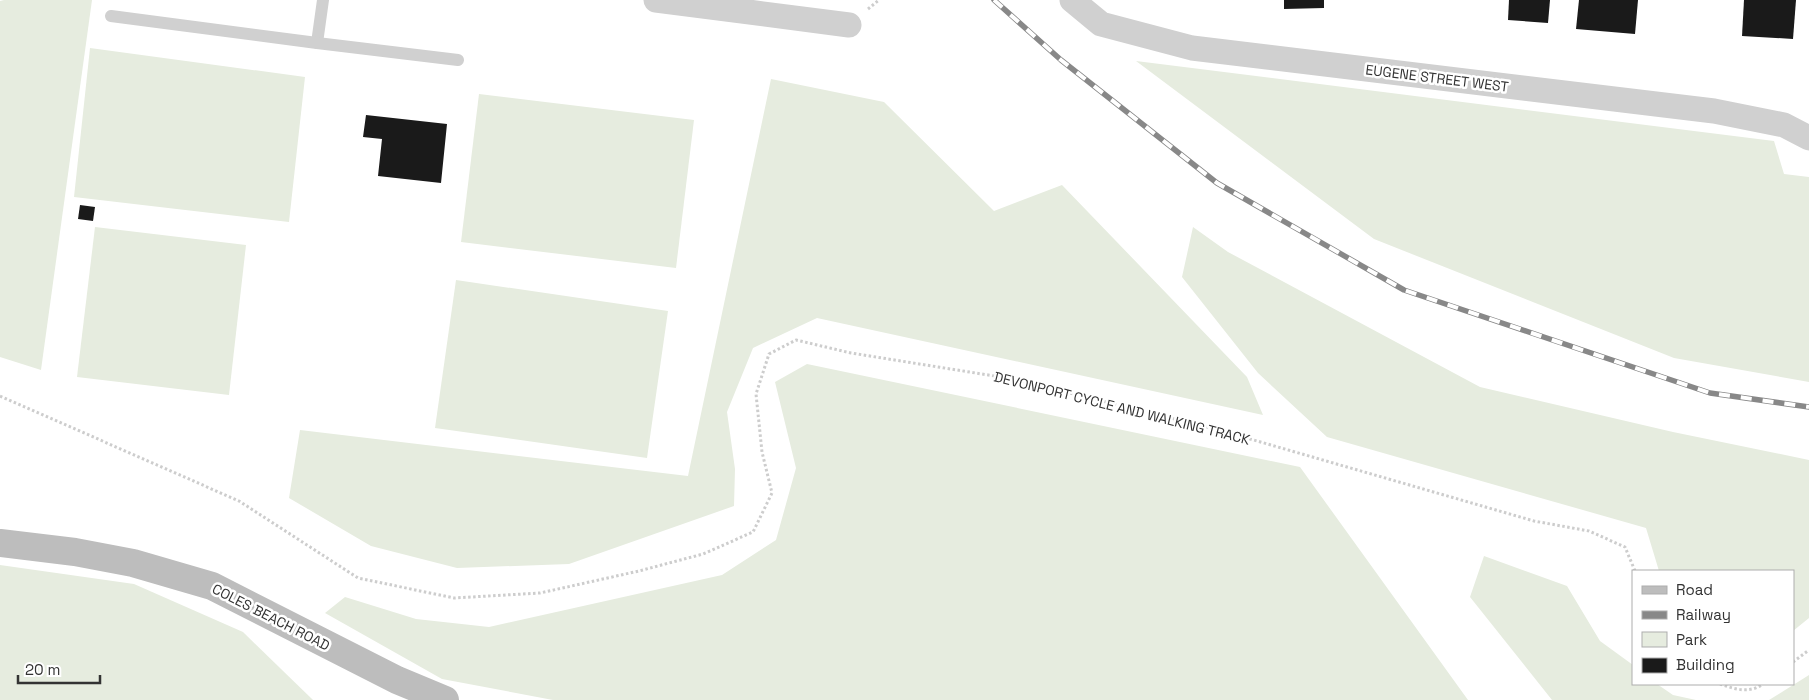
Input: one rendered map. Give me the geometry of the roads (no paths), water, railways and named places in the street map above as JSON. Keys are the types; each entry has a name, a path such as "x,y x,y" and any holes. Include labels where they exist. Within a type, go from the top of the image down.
{"street":[{"path":"656,0 848,25"},
{"name":"EUGENE STREET WEST","path":"1072,0 1101,24 1192,48 1714,111 1784,125 1809,138"},
{"name":"COLES BEACH ROAD","path":"0,543 75,552 133,563 212,586 397,680 445,700"}],"lane":[{"path":"317,43 322,0"},
{"path":"111,16 458,60"}],"railway":[{"path":"994,0 1061,60 1217,183 1404,290 1710,393 1809,407"}]}
